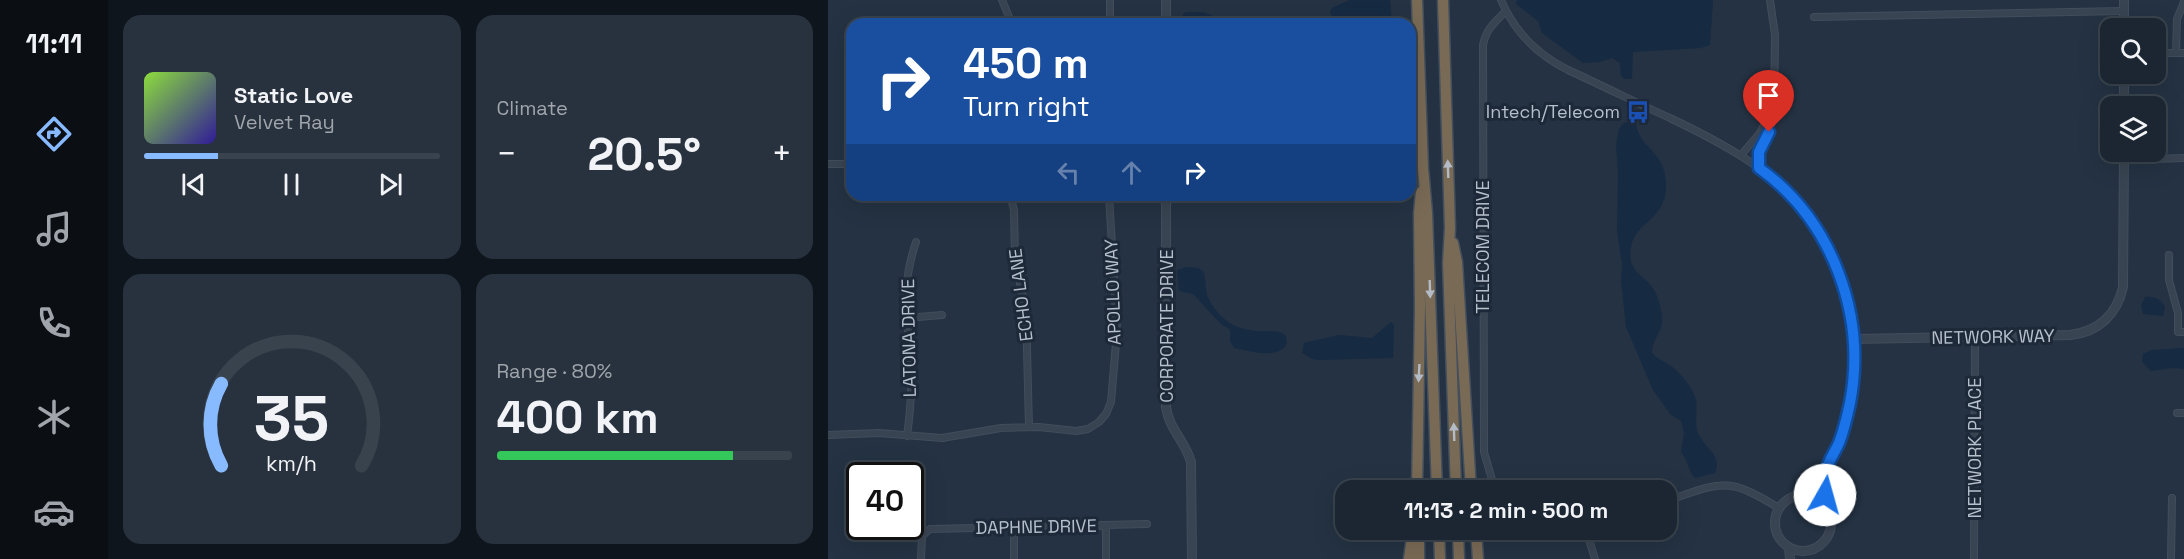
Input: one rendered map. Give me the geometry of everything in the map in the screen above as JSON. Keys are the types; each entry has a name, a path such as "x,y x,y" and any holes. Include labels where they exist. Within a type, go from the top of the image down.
{"highway":[{"path":"1417,0 1437,480"},
{"path":"1443,0 1450,228 1448,263 1456,480"},
{"path":"1417,480 1419,213 1423,168"},
{"path":"1450,228 1457,262 1469,480"},
{"path":"1409,559 1412,540"},
{"path":"1419,540 1419,559"},
{"path":"1439,540 1440,559"},
{"path":"1458,540 1459,559"},
{"path":"1473,559 1474,540"},
{"path":"1475,540 1478,559"}],"street":[{"path":"1002,0 1010,18"},
{"path":"1110,0 1110,18"},
{"path":"1166,0 1166,18"},
{"path":"1500,0 1527,40 1554,62 1718,141 1759,168 1789,193 1826,244 1843,285 1854,339 1854,378 1849,410 1840,440 1826,471 1804,495"},
{"path":"1759,168 1759,152 1772,125 1775,105 1775,35 1770,0"},
{"path":"2124,0 2124,18"},
{"path":"2176,53 2176,22 2184,2"},
{"name":"TELECOM DRIVE","path":"1492,480 1484,452 1483,45 1485,34 1506,11"},
{"path":"1814,18 2124,11"},
{"path":"2166,52 2184,53"},
{"path":"1741,155 1760,133 1775,105"},
{"path":"2166,157 2184,158"},
{"name":"NETWORK WAY","path":"1854,339 2080,334 2104,322 2119,302 2123,287 2124,162"},
{"path":"828,164 846,164"},
{"name":"ECHO LANE","path":"1012,201 1015,257 1026,318 1029,427"},
{"name":"APOLLO WAY","path":"1029,427 1076,431 1088,429 1106,414 1111,402 1117,331 1109,201"},
{"name":"CORPORATE DRIVE","path":"1166,201 1166,409 1171,427 1188,452 1191,462 1191,559"},
{"name":"LATONA DRIVE","path":"908,436 911,380 906,318 906,280 916,242"},
{"path":"2169,255 2169,280 2181,332"},
{"path":"906,318 942,315"},
{"name":"NETWORK PLACE","path":"1974,559 1975,337"},
{"path":"828,435 879,433 942,438 995,429 1029,427"},
{"path":"1806,559 1824,542 1830,532 1831,519 1826,507 1826,471"},
{"path":"1677,497 1706,488 1727,485 1752,492 1779,508"},
{"path":"1814,549 1802,551 1789,548 1781,541 1776,531 1775,520 1779,508 1789,499 1804,495 1817,499 1826,507"},
{"path":"2171,559 2172,498"},
{"name":"DAPHNE DRIVE","path":"921,559 921,539 930,529 1147,524"},
{"path":"1106,525 1106,559"},
{"path":"1014,527 1014,559"},
{"path":"1589,540 1595,559"},
{"path":"1789,548 1790,559"}],"water":[{"path":"1350,0 1390,0 1392,18 1332,18 1330,12 1332,8"},
{"path":"1517,0 1713,0 1710,45 1701,48 1633,52 1632,79 1625,79 1621,76 1620,63 1612,58 1600,62 1583,63 1542,33 1538,21 1516,4"},
{"path":"1203,12 1218,18 1182,18 1184,13"},
{"path":"1630,121 1636,125 1642,139 1658,158 1665,174 1665,196 1662,206 1638,232 1631,247 1630,256 1635,269 1653,288 1661,310 1661,328 1652,353 1675,369 1689,386 1696,400 1698,433 1717,462 1715,473 1695,478 1681,452 1684,433 1681,421 1671,415 1653,390 1626,327 1621,281 1622,264 1617,231 1616,145 1619,129 1624,123"},
{"path":"1186,267 1203,271 1209,299 1217,312 1225,319 1244,329 1282,333 1287,340 1286,346 1281,350 1268,353 1234,348 1230,341 1229,329 1221,324 1193,294 1179,291 1177,270"},
{"path":"2145,297 2161,302 2165,307 2163,316 2143,314 2141,305"},
{"path":"1391,322 1394,326 1393,358 1319,360 1302,353 1304,343 1339,335 1372,338"},
{"path":"2184,348 2184,369 2151,371 2142,362 2143,354 2151,350"}],"place":[{"name":"Intech/Telecom","path":"1638,112"}],"route":[{"path":"1769,132 1759,152 1759,168 1789,193 1821,236 1840,275 1851,318 1854,339 1854,378 1849,410 1826,471 1825,495"}]}
